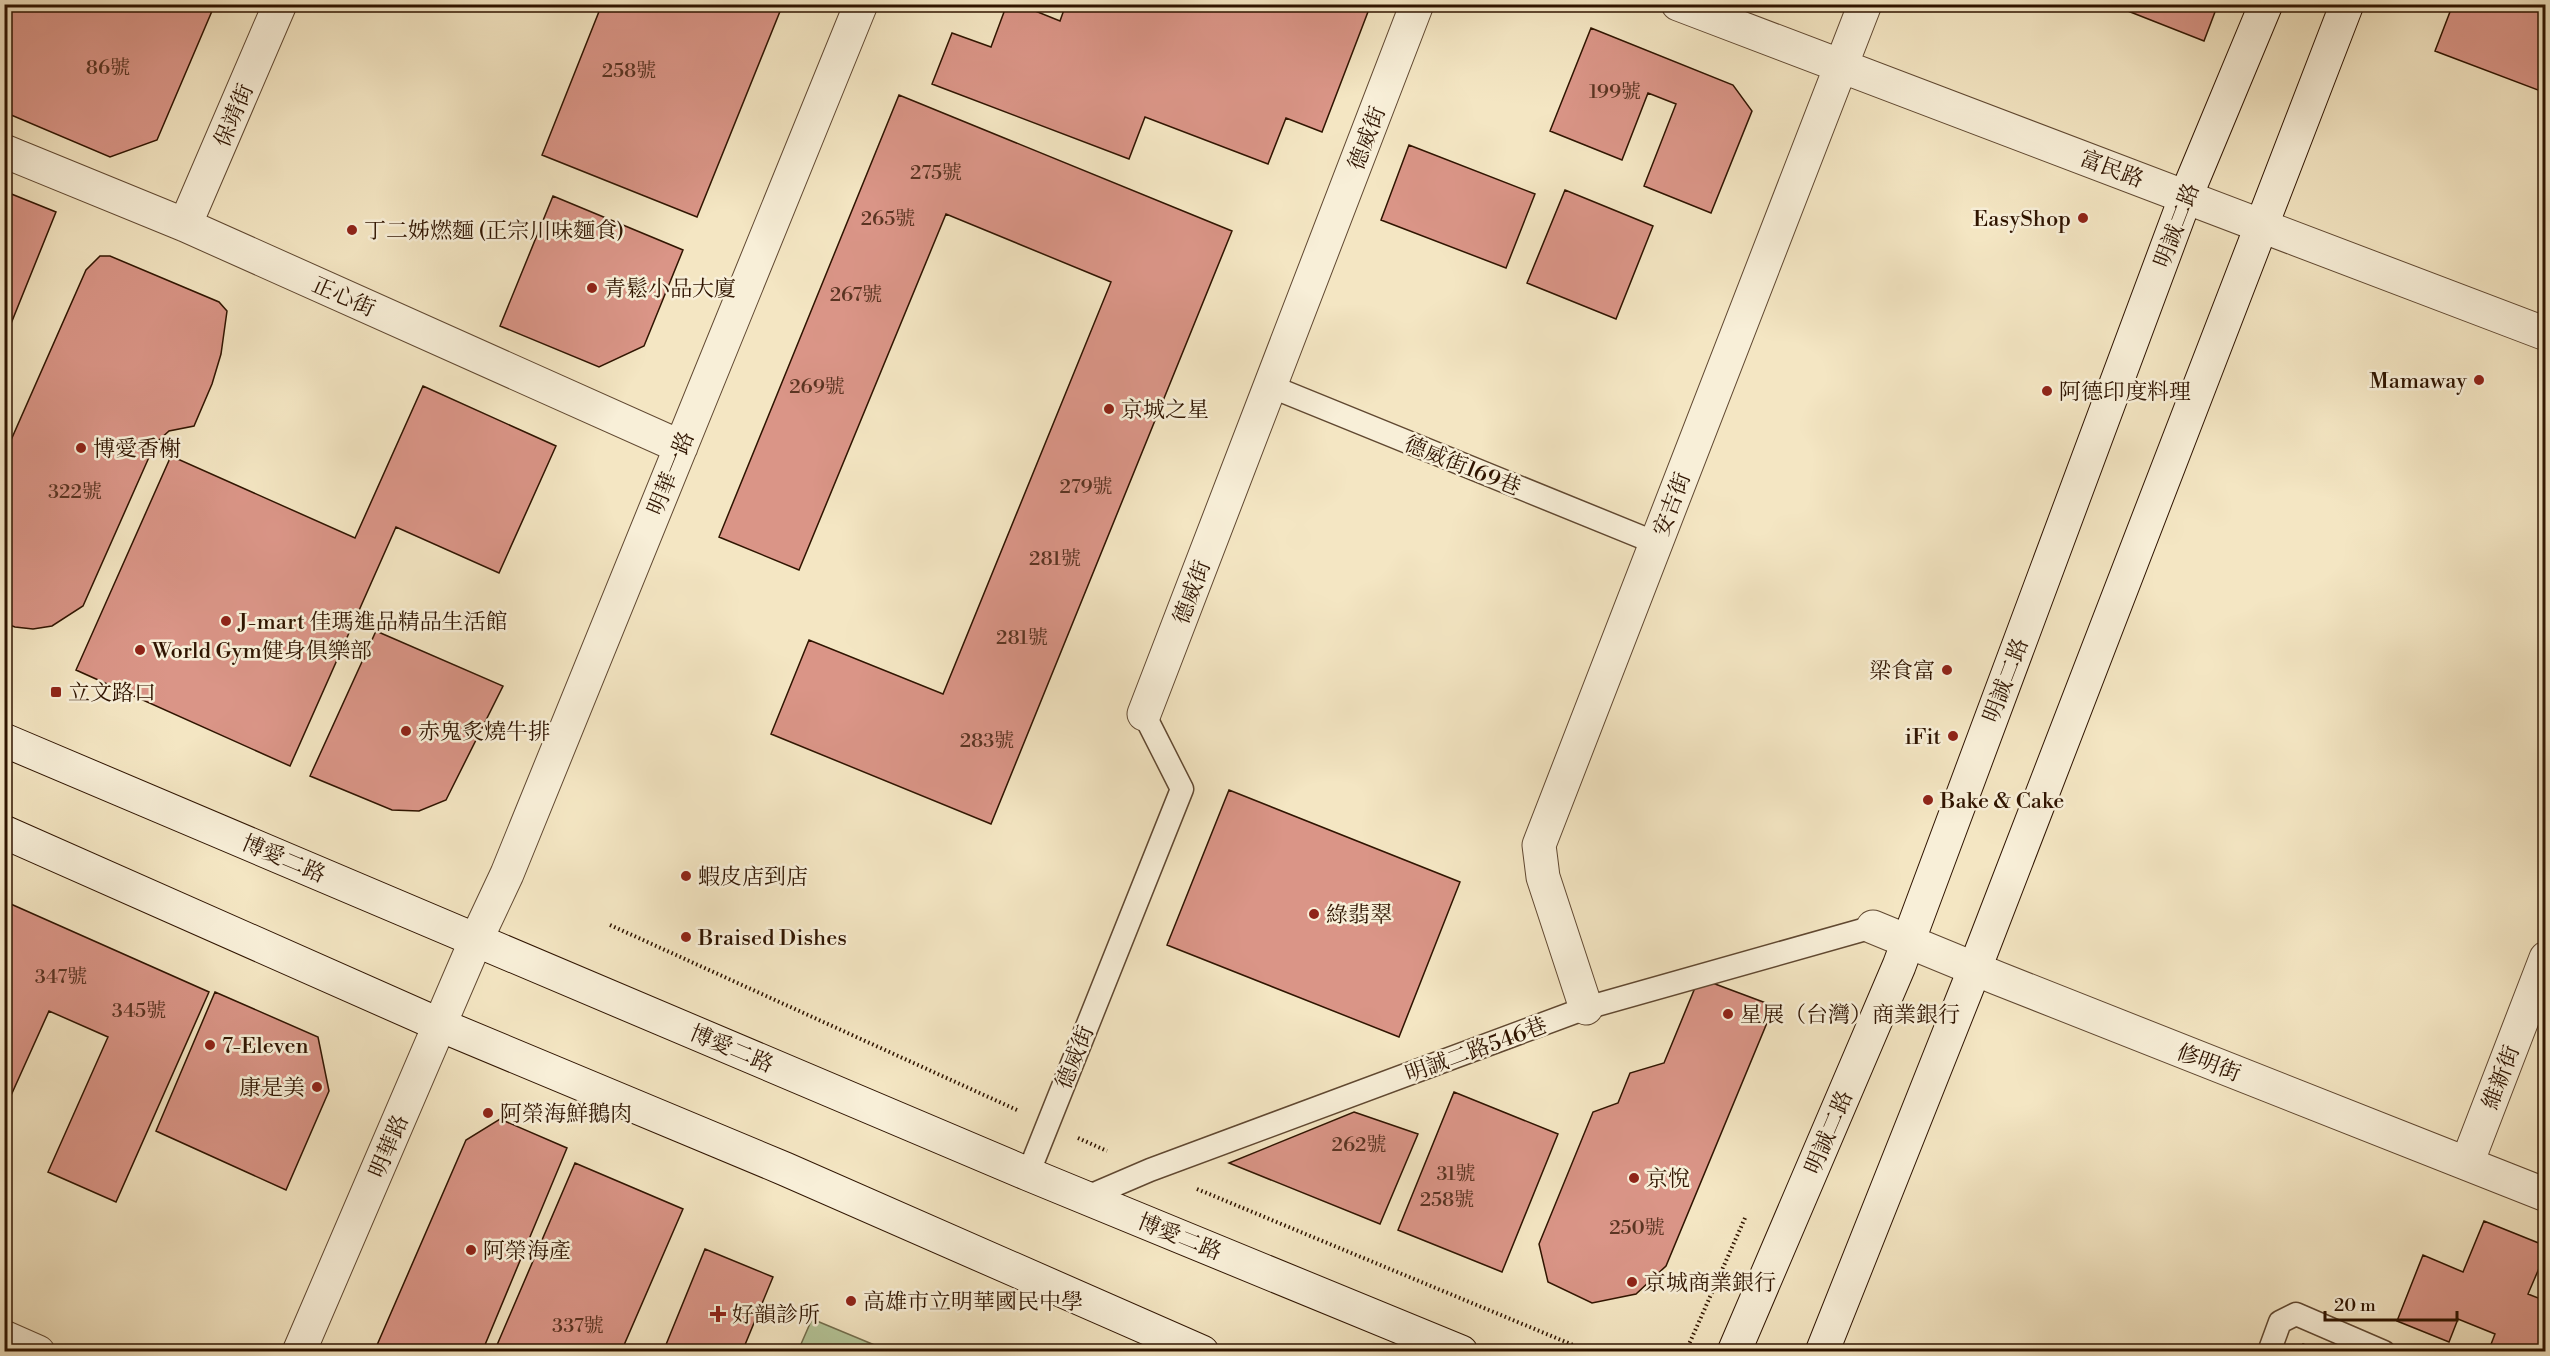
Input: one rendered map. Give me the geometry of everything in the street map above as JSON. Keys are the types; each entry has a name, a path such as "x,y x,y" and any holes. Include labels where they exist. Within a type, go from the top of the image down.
{"street":[{"name":"保靖街","path":"185,225 280,4"},
{"name":"明華一路","path":"476,940 507,874 861,4"},
{"name":"德威街","path":"1144,714 1418,4"},
{"name":"富民路","path":"1678,4 2546,334"},
{"name":"安吉街","path":"1586,1008 1543,877 1539,845 1865,4"},
{"name":"明誠二路","path":"1734,1352 1899,966 2186,196 2266,4"},
{"path":"1822,1352 1975,968 2347,4"},
{"name":"正心街","path":"4,151 185,225 681,447"},
{"name":"博愛二路","path":"4,740 1028,1174 1461,1352"},
{"path":"4,832 440,1024 785,1168 1202,1352"},
{"name":"修明街","path":"1873,927 2546,1195"},
{"name":"明華路","path":"299,1352 476,940"},
{"name":"維新街","path":"2467,1163 2546,958"},
{"path":"4,1337 38,1352"}],"lane":[{"name":"德威街169巷","path":"1270,386 1656,543"},
{"name":"德威街","path":"1028,1174 1182,789 1144,714"},
{"name":"明誠二路546巷","path":"1087,1197 1150,1170 1586,1008 1873,927"},
{"path":"2269,1352 2280,1322 2296,1314 2384,1352"}],"path":[{"path":"610,925 1150,1170 1590,1352"}],"green space":[{"path":"812,1319 889,1351 798,1351"}],"building":[{"path":"14,4 215,4 157,140 110,157 4,112 4,28"},
{"path":"602,4 783,4 697,217 542,155"},
{"path":"1007,4 1018,4 1060,21 1066,4 1371,4 1322,132 1286,118 1268,164 1145,117 1129,159 932,84 952,33 991,47"},
{"path":"2110,4 2218,4 2204,41"},
{"path":"2453,4 2546,4 2546,93 2435,51"},
{"path":"1591,28 1733,85 1752,111 1711,213 1644,186 1676,104 1648,93 1622,160 1550,131"},
{"name":"京城之星","path":"899,95 1232,231 991,824 771,734 809,640 943,694 1111,282 946,214 799,570 719,537"},
{"path":"1409,145 1535,194 1506,268 1381,220"},
{"path":"1565,190 1653,226 1616,319 1527,283"},
{"path":"4,191 56,212 4,341"},
{"name":"青鬆小品大廈","path":"553,196 683,250 644,346 599,367 500,326"},
{"name":"博愛香榭","path":"100,256 110,256 219,302 227,311 221,354 212,384 194,426 169,431 158,441 150,455 83,606 52,626 33,629 15,627 4,623 4,456 86,270"},
{"name":"J-mart 佳瑪進品精品生活館","path":"423,386 556,446 499,573 396,527 290,766 76,670 171,456 355,538"},
{"name":"赤鬼炙燒牛排","path":"376,631 503,686 446,800 419,811 392,810 310,776"},
{"name":"綠翡翠","path":"1229,790 1460,882 1399,1037 1167,945"},
{"path":"4,901 209,992 116,1202 48,1172 108,1037 49,1011 4,1111"},
{"name":"京悅","path":"1699,978 1774,1006 1666,1266 1636,1294 1592,1303 1548,1282 1539,1244 1593,1112 1618,1103 1630,1073 1664,1063"},
{"path":"215,992 318,1037 329,1091 286,1190 156,1131"},
{"path":"1454,1092 1558,1134 1502,1272 1398,1230"},
{"path":"1354,1112 1418,1134 1380,1224 1229,1163"},
{"name":"阿榮海產","path":"500,1119 567,1148 482,1352 374,1352 466,1140"},
{"path":"575,1163 683,1209 621,1352 494,1352"},
{"path":"2484,1221 2546,1246 2546,1252 2528,1294 2546,1301 2546,1352 2488,1352 2495,1334 2458,1319 2449,1342 2397,1321 2423,1255 2463,1272"},
{"name":"好韻診所","path":"705,1249 773,1277 742,1352 663,1352"},
{"path":"2303,1344 2322,1352 2299,1352"}],"place":[{"name":"EasyShop","path":"2083,218"},
{"name":"丁二姊燃麵 (正宗川味麵食)","path":"352,230"},
{"name":"青鬆小品大廈","path":"592,288"},
{"name":"Mamaway","path":"2479,380"},
{"name":"阿德印度料理","path":"2047,391"},
{"name":"京城之星","path":"1109,409"},
{"name":"博愛香榭","path":"81,448"},
{"name":"J-mart 佳瑪進品精品生活館","path":"226,621"},
{"name":"World Gym健身俱樂部","path":"140,650"},
{"name":"梁食富","path":"1947,670"},
{"name":"立文路口","path":"56,692"},
{"name":"赤鬼炙燒牛排","path":"406,731"},
{"name":"iFit","path":"1953,736"},
{"name":"Bake & Cake","path":"1928,800"},
{"name":"蝦皮店到店","path":"686,876"},
{"name":"綠翡翠","path":"1314,914"},
{"name":"Braised Dishes","path":"686,937"},
{"name":"星展（台灣）商業銀行","path":"1728,1014"},
{"name":"7-Eleven","path":"210,1045"},
{"name":"康是美","path":"317,1087"},
{"name":"阿榮海鮮鵝肉","path":"488,1113"},
{"name":"京悅","path":"1634,1178"},
{"name":"阿榮海產","path":"471,1250"},
{"name":"京城商業銀行","path":"1632,1282"},
{"name":"高雄市立明華國民中學","path":"851,1301"},
{"name":"好韻診所","path":"718,1314"}]}
